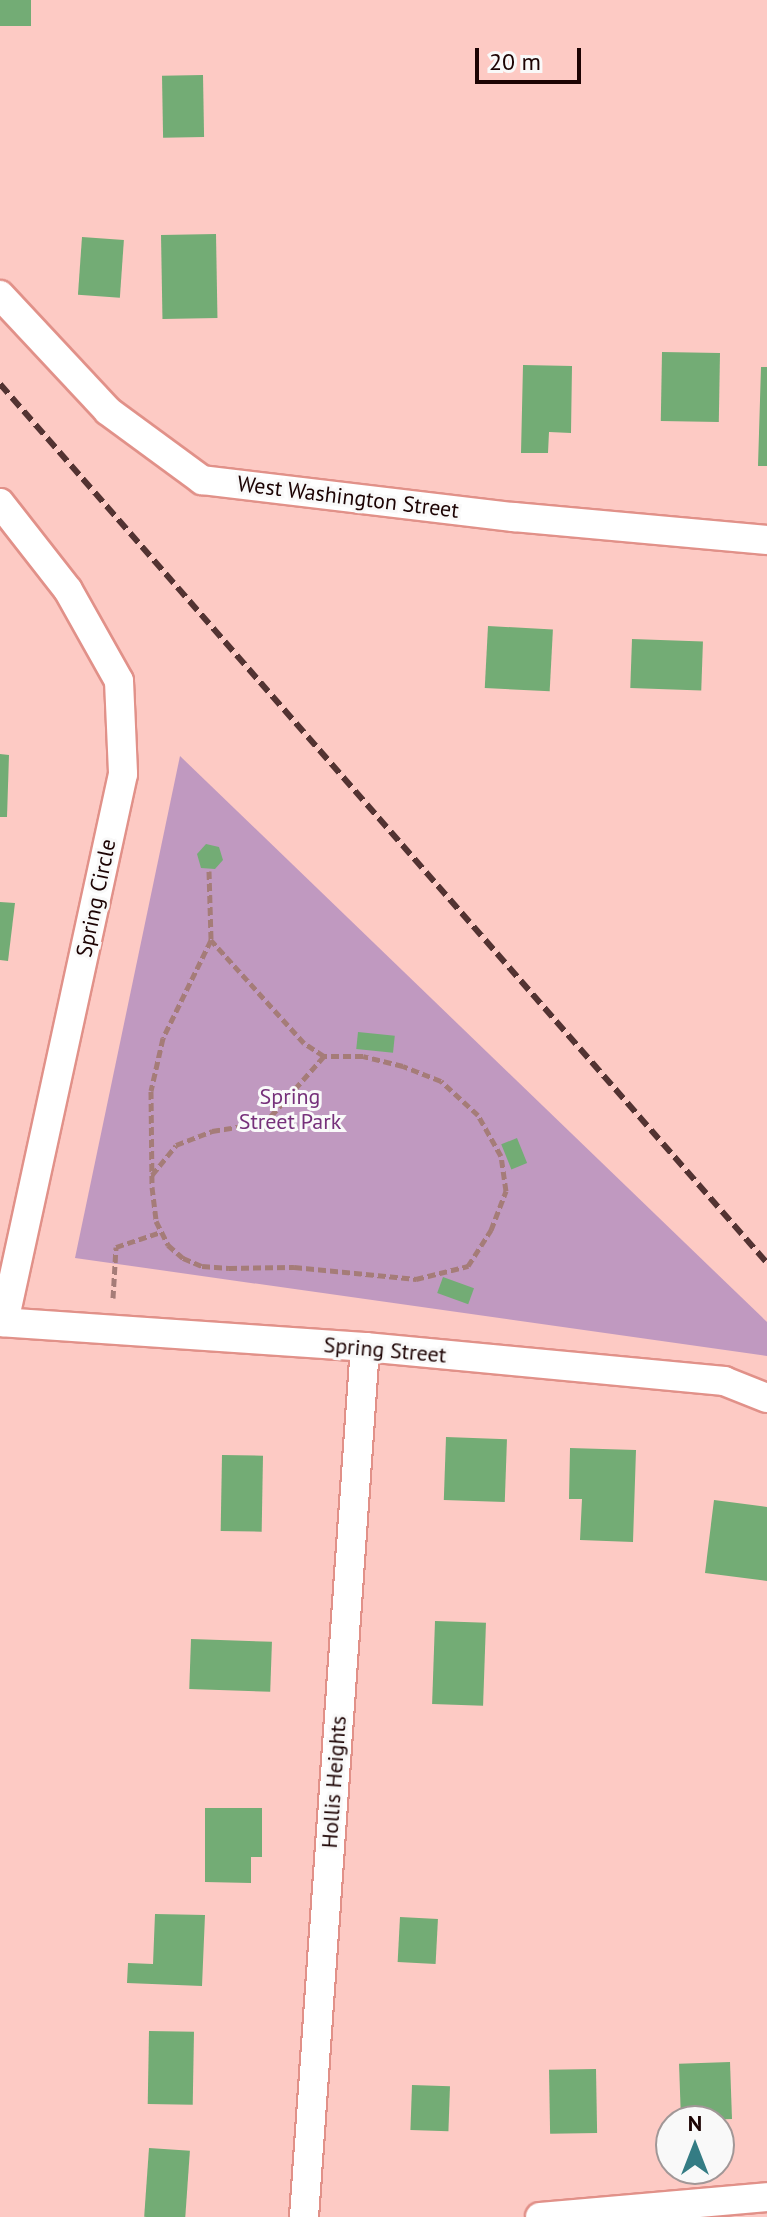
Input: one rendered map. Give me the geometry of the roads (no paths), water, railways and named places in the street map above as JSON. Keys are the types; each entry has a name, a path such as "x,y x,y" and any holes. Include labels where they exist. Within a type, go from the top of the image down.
{"street":[{"name":"West Washington Street","path":"0,295 108,411 202,480 514,517 767,540"},
{"name":"Spring Circle","path":"0,503 68,590 119,681 123,774 2,1322"},
{"name":"Spring Street","path":"2,1322 365,1347 724,1381 767,1398"},
{"name":"Hollis Heights","path":"304,2217 365,1347"},
{"path":"540,2217 767,2197"}],"railway":[{"path":"0,384 767,1263"}],"park label":[{"name":"Spring Street Park","path":"290,1108"}]}
